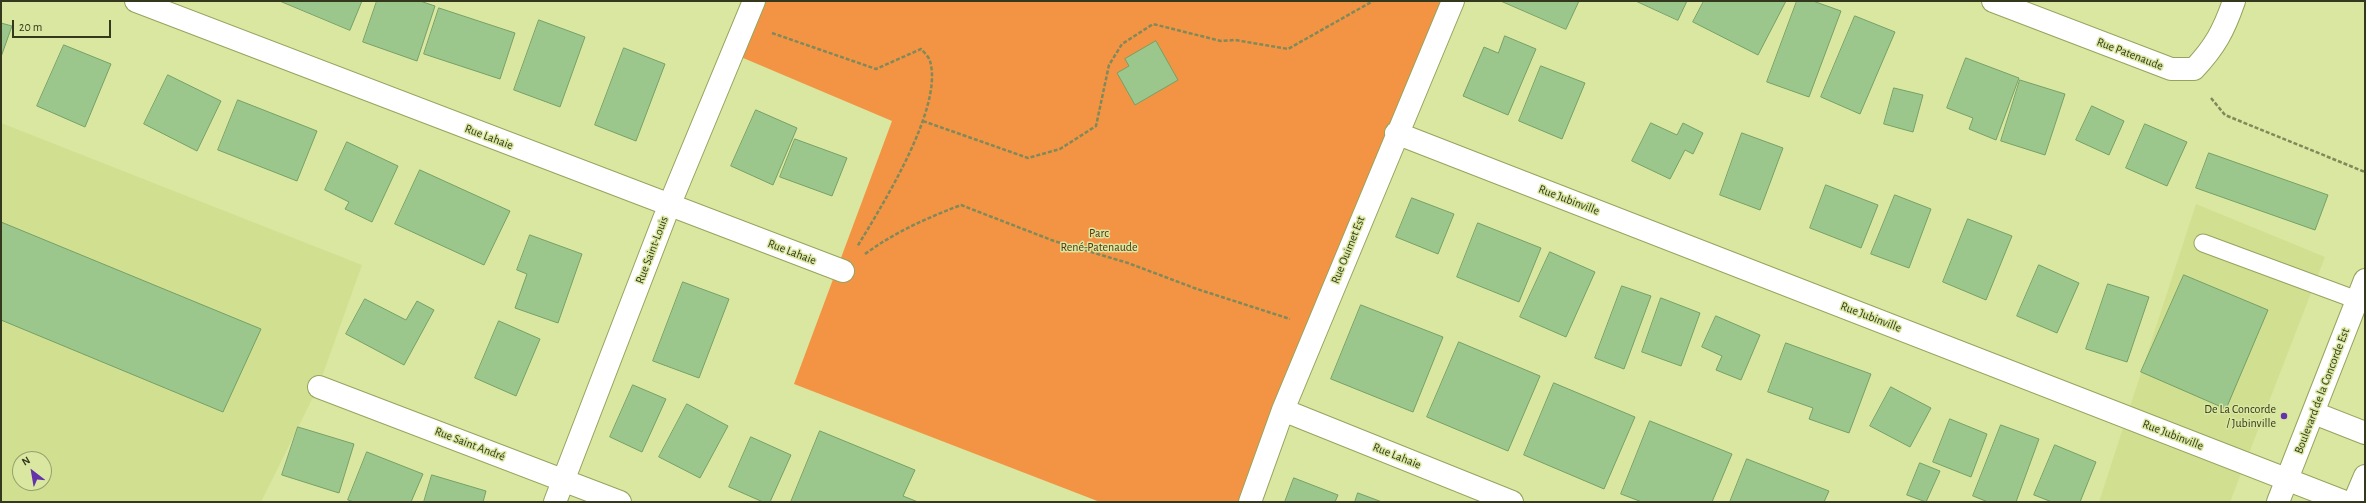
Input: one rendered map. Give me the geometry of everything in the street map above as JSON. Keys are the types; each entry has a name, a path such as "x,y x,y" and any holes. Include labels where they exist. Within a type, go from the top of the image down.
{"street":[{"name":"Rue Lahaie","path":"136,1 669,206 843,271"},
{"name":"Rue Saint-Louis","path":"555,502 669,206 754,1"},
{"name":"Rue Ouimet Est","path":"1250,502 1283,410 1396,134 1453,1"},
{"name":"Rue Patenaude","path":"1993,1 2171,70 2194,69 2210,53 2223,32 2234,1"},
{"name":"Rue Jubinville","path":"1396,134 2345,502"},
{"name":"Boulevard de la Concorde Est","path":"2278,502 2361,290"},
{"name":"Rue Saint André","path":"319,387 620,502"},
{"name":"Rue Lahaie","path":"1283,410 1512,502"},
{"path":"2314,413 2365,433"},
{"path":"2354,502 2365,476"}],"lane":[{"path":"2203,243 2361,290"}],"path":[{"path":"923,121 1028,158 1060,149 1096,126 1109,65 1122,44 1153,24 1221,41 1235,40 1288,49 1373,1"},
{"path":"745,22 876,69 922,48 930,61 931,83 923,121 890,192 843,271"},
{"path":"2212,98 2225,115 2365,172"},
{"path":"843,271 886,239 921,220 961,205 1054,241 1128,263 1197,289 1317,327"}],"shaded area":[{"path":"1,123 362,265 319,385 261,502 1,502"},
{"path":"2196,204 2325,257 2230,502 2099,502"}],"green space":[{"name":"Parc René-Patenaude","path":"761,1 1445,1 1250,502 1100,502 794,384 892,121 729,52"}],"building":[{"path":"280,1 362,1 350,30"},
{"path":"377,1 420,1 435,6 417,61 363,42"},
{"path":"1501,1 1579,1 1566,29"},
{"path":"1636,1 1687,1 1678,20"},
{"path":"1704,1 1786,1 1758,55 1693,22"},
{"path":"1797,1 1813,1 1841,11 1809,97 1767,82"},
{"path":"439,8 515,33 500,79 424,54"},
{"path":"1855,16 1895,32 1860,114 1821,97"},
{"path":"539,20 585,37 560,107 514,90"},
{"path":"1,23 12,26 1,57"},
{"path":"1505,36 1536,49 1508,115 1463,96 1484,47 1498,53"},
{"path":"1156,41 1178,80 1135,105 1117,73 1129,66 1125,59"},
{"path":"64,45 111,64 85,127 37,106"},
{"path":"624,48 665,64 636,141 595,125"},
{"path":"1966,58 2019,78 1996,140 1969,129 1973,118 1947,108"},
{"path":"1541,66 1585,83 1562,139 1519,121"},
{"path":"168,75 221,101 197,151 144,124"},
{"path":"2020,80 2065,94 2045,155 2001,141"},
{"path":"1894,88 1923,95 1913,132 1884,124"},
{"path":"238,100 317,131 297,181 218,150"},
{"path":"2092,106 2124,121 2109,155 2076,140"},
{"path":"756,110 797,128 773,185 731,166"},
{"path":"1651,123 1677,135 1683,123 1703,133 1693,154 1685,150 1670,179 1632,161"},
{"path":"2145,124 2187,142 2167,186 2126,168"},
{"path":"1742,133 1783,148 1760,210 1720,195"},
{"path":"795,139 847,158 832,196 780,177"},
{"path":"347,142 398,166 372,222 345,209 349,202 325,190"},
{"path":"2209,153 2328,195 2315,230 2196,188"},
{"path":"420,170 510,211 484,265 395,224"},
{"path":"1826,185 1878,205 1861,248 1810,228"},
{"path":"1895,195 1931,209 1909,268 1871,254"},
{"path":"1412,198 1454,214 1438,254 1396,237"},
{"path":"1968,219 2012,236 1986,300 1943,282"},
{"path":"1,222 261,329 223,412 1,320"},
{"path":"1478,223 1541,248 1519,302 1457,277"},
{"path":"530,235 582,254 558,323 515,308 527,274 517,270"},
{"path":"1550,252 1595,272 1566,337 1520,317"},
{"path":"2039,265 2079,283 2057,333 2017,316"},
{"path":"2184,275 2268,310 2226,409 2141,372"},
{"path":"683,282 729,299 699,378 653,361"},
{"path":"2108,284 2149,297 2127,362 2086,349"},
{"path":"1622,286 1651,296 1624,369 1595,358"},
{"path":"1661,298 1700,313 1681,366 1642,352"},
{"path":"365,299 406,320 417,301 434,310 404,365 346,334"},
{"path":"1361,305 1443,337 1413,412 1331,379"},
{"path":"1716,316 1760,335 1741,380 1716,370 1722,356 1702,347"},
{"path":"499,321 540,339 516,396 475,378"},
{"path":"1459,342 1540,376 1508,451 1427,417"},
{"path":"1786,343 1871,374 1849,433 1809,419 1813,408 1768,392"},
{"path":"1554,383 1635,417 1604,489 1524,455"},
{"path":"633,385 666,399 642,452 610,437"},
{"path":"1891,387 1931,408 1910,447 1870,426"},
{"path":"687,404 728,426 700,478 659,457"},
{"path":"1950,419 1987,434 1971,477 1933,462"},
{"path":"1650,421 1732,454 1712,502 1642,502 1621,494"},
{"path":"2001,425 2039,439 2016,502 1988,502 1973,496"},
{"path":"298,427 354,444 339,493 282,475"},
{"path":"820,431 915,470 903,496 918,502 791,502"},
{"path":"751,437 791,455 770,502 763,502 729,487"},
{"path":"2055,445 2096,462 2080,502 2052,502 2034,495"},
{"path":"367,452 423,474 411,502 354,502 348,500"},
{"path":"1747,459 1829,491 1824,502 1730,502"},
{"path":"1920,463 1940,471 1926,502 1907,495"},
{"path":"432,475 486,491 483,502 424,502"},
{"path":"1294,478 1338,495 1335,502 1285,502"},
{"path":"1358,493 1382,502 1355,502"}],"place":[{"name":"De La Concorde / Jubinville","path":"2284,416"}]}
